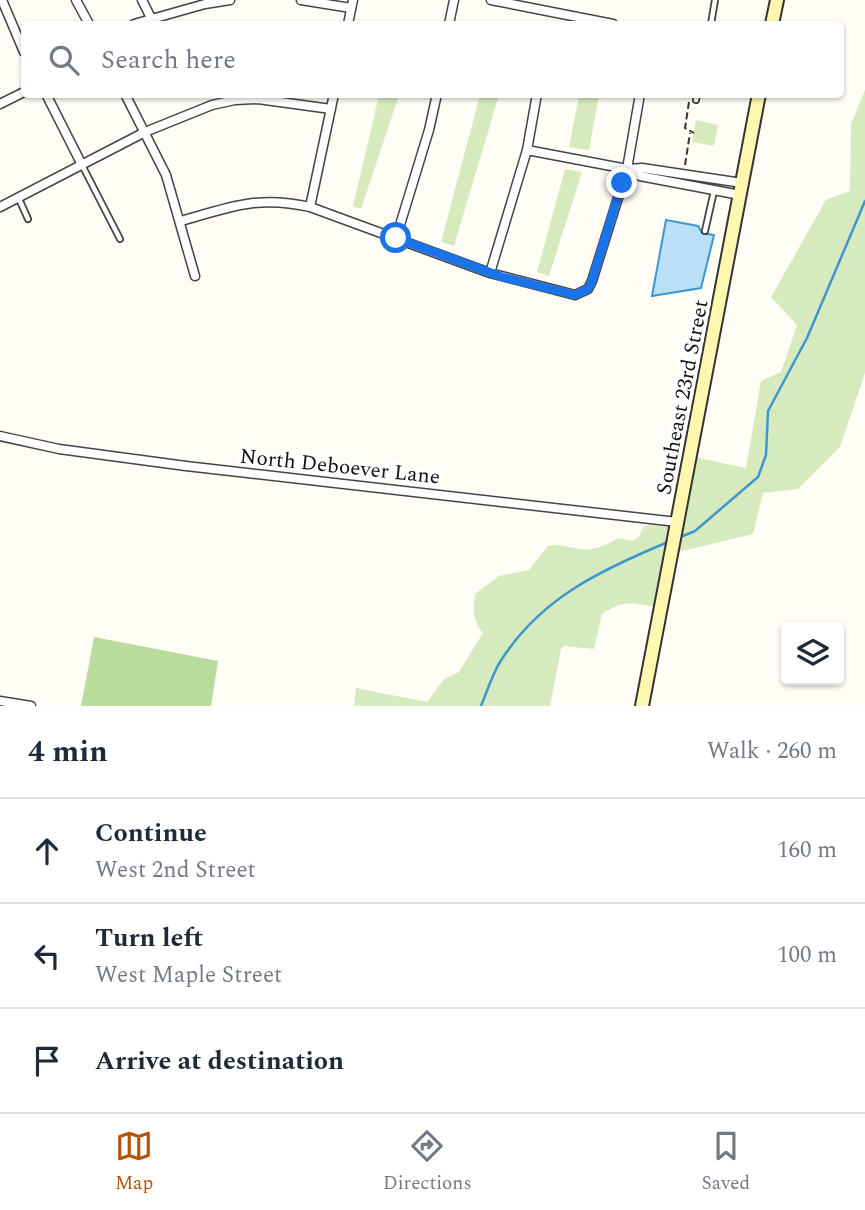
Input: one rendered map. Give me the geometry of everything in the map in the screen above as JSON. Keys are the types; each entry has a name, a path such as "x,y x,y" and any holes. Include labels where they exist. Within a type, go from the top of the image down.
{"street":[{"path":"2,0 21,45"},
{"path":"76,0 87,21"},
{"path":"142,0 151,18"},
{"path":"142,21 230,0"},
{"path":"301,0 352,4"},
{"path":"450,21 454,0"},
{"path":"491,0 598,21"},
{"path":"773,21 777,0"},
{"path":"552,21 553,12"},
{"path":"0,104 21,94"},
{"path":"48,98 82,165"},
{"path":"127,98 166,175 195,276"},
{"path":"310,207 333,98"},
{"path":"396,238 429,131 436,98"},
{"path":"490,273 527,150 536,98"},
{"path":"181,221 260,201 285,202 310,207 490,273 568,295 582,293 592,281 627,169 639,98"},
{"name":"Southeast 23rd Street","path":"642,706 758,98"},
{"path":"0,207 145,132 212,105 236,100 281,100 331,109"},
{"path":"527,150 627,169 642,168 683,175 741,189"},
{"path":"627,169 640,176 714,190 741,189"},
{"name":"North Deboever Lane","path":"0,436 59,449 186,466 677,522"},
{"path":"0,701 31,706"}],"lane":[{"path":"711,21 715,1"},
{"path":"82,165 120,239"},
{"path":"705,231 714,190"},
{"path":"19,199 28,219"}],"path":[{"path":"683,175 692,132 685,125 690,98"}],"green space":[{"path":"865,90 865,373 840,447 798,489 763,493 753,534 678,552 694,457 746,468 761,381 781,372 797,325 771,297 826,200 850,191 851,124"},
{"path":"378,98 398,98 361,209 353,206"},
{"path":"479,98 498,98 454,246 441,242"},
{"path":"578,98 598,98 589,150 569,147"},
{"path":"696,120 718,125 714,146 692,142"},
{"path":"565,169 582,172 549,276 537,272"},
{"path":"672,526 656,607 634,604 617,606 602,614 594,649 564,646 561,649 550,706 354,706 356,688 427,702 444,679 459,672 483,633 474,615 475,594 499,576 529,570 548,546 591,549 618,538 632,541 639,537 643,527"},
{"path":"94,637 218,661 211,706 81,706"}],"water":[{"path":"666,220 698,226 702,233 714,235 701,288 652,296"}],"waterway":[{"path":"678,538 695,531 758,477 766,455 768,411 807,338 865,201"},
{"path":"481,706 500,662 516,640 553,603 596,575 668,542"}],"route":[{"path":"396,238 502,277 575,295 588,289 592,281 622,183"}]}
